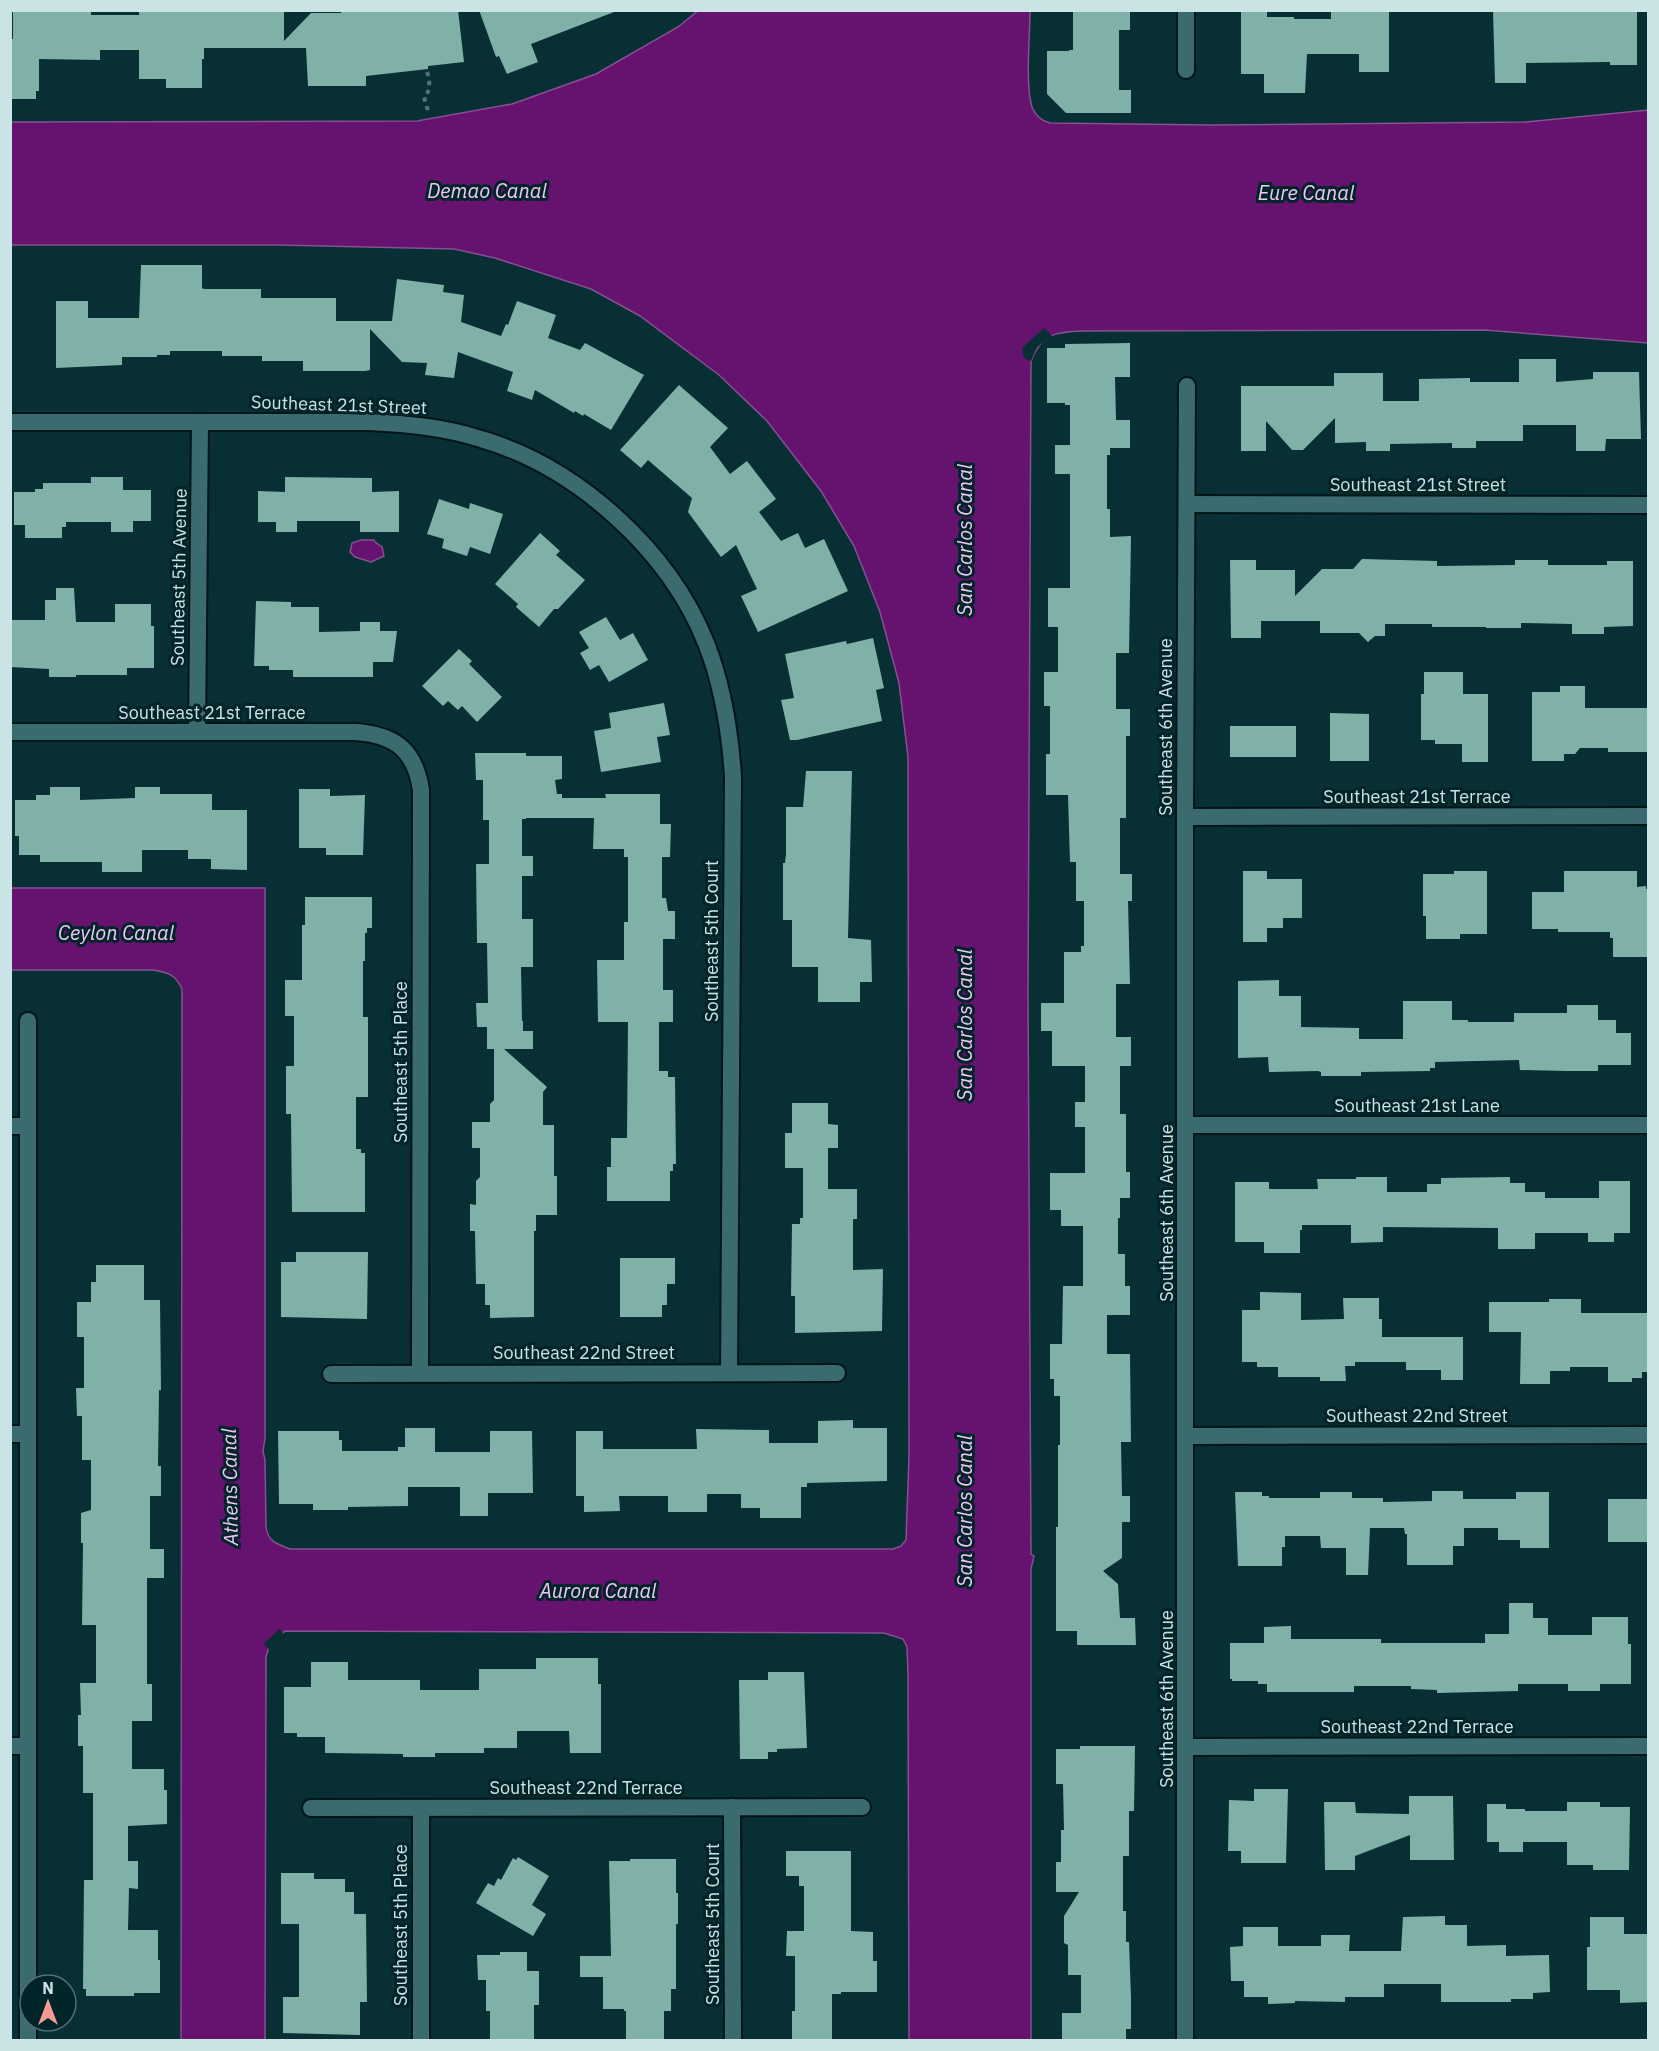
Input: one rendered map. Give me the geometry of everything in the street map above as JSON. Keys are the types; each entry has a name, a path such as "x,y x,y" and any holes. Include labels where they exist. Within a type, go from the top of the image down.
{"street":[{"path":"1186,10 1186,70"},
{"name":"Southeast 6th Avenue","path":"1185,2040 1187,386"},
{"name":"Southeast 21st Street","path":"10,422 408,424 445,429 473,436 519,453 553,470 587,494 635,536"},
{"name":"Southeast 5th Avenue","path":"197,732 200,422"},
{"name":"Southeast 21st Street","path":"1187,504 1648,505"},
{"name":"Southeast 5th Court","path":"635,536 679,592 704,639 723,699 730,738 733,788 729,1372"},
{"name":"Southeast 21st Terrace","path":"10,732 373,733 398,744 407,753"},
{"name":"Southeast 5th Place","path":"407,753 416,765 421,790 420,1373"},
{"name":"Southeast 21st Terrace","path":"1185,817 1648,816"},
{"path":"28,1021 28,2040"},
{"name":"Southeast 21st Lane","path":"1186,1125 1648,1125"},
{"path":"10,1126 28,1126"},
{"name":"Southeast 22nd Street","path":"331,1374 837,1373"},
{"path":"10,1434 28,1434"},
{"name":"Southeast 22nd Street","path":"1186,1436 1648,1435"},
{"path":"10,1746 28,1746"},
{"name":"Southeast 22nd Terrace","path":"1186,1747 1648,1746"},
{"name":"Southeast 5th Court","path":"732,1807 733,2040"},
{"name":"Southeast 22nd Terrace","path":"310,1808 862,1807"},
{"name":"Southeast 5th Place","path":"421,1809 421,2040"}],"path":[{"path":"428,72 429,85 424,97 429,111"}],"water":[{"path":"699,10 1030,11 1028,73 1030,98 1035,113 1050,123 1211,125 1526,122 1648,110 1648,343 1484,330 1083,331 1065,332 1045,339 1031,361 1028,993 1031,1554 1034,1556 1031,1569 1031,2040 909,2040 908,1674 907,1647 903,1639 884,1633 285,1631 269,1646 266,1657 265,2040 181,2040 182,989 171,975 153,970 11,970 11,888 265,888 265,1438 263,1451 266,1527 274,1542 290,1549 893,1549 901,1546 906,1540 909,1456 908,757 899,683 880,612 854,546 821,491 767,421 719,375 640,316 591,289 495,258 454,249 279,245 11,245 11,122 417,121 512,104 596,74 678,27"},
{"path":"374,540 382,547 384,556 371,562 355,557 350,552 352,543"}],"pier":[{"path":"1044,328 1052,336 1037,347 1031,361 1024,358 1022,348"},
{"path":"279,1629 285,1635 270,1651 264,1644"}],"building":[{"path":"13,10 91,10 91,15 139,15 139,10 284,10 284,41 311,13 341,13 341,10 458,10 464,62 428,66 428,69 366,76 366,86 308,86 306,48 204,48 202,88 166,88 166,79 139,79 139,50 100,50 100,60 39,59 39,91 36,91 36,99 10,99 10,39 13,39"},
{"path":"479,10 614,10 614,12 531,44 538,62 507,74 499,56 496,57"},
{"path":"1073,10 1130,10 1130,30 1119,30 1119,90 1131,90 1131,113 1066,113 1047,94 1047,51 1073,50"},
{"path":"1241,10 1267,10 1267,17 1331,19 1331,12 1389,10 1389,72 1359,72 1359,54 1307,54 1305,93 1264,93 1264,74 1241,74"},
{"path":"1493,10 1637,10 1637,65 1610,65 1610,62 1526,63 1526,83 1495,83"},
{"path":"141,265 202,265 202,288 204,289 261,289 261,298 336,298 336,321 392,321 397,279 444,285 443,292 464,295 461,322 501,336 517,301 556,315 548,338 580,350 585,343 644,375 611,430 584,414 583,416 575,411 574,413 535,390 532,400 507,391 513,372 458,352 454,378 425,375 427,363 402,362 370,329 370,370 365,371 303,371 303,361 262,361 262,356 222,356 222,351 170,351 170,355 157,355 157,357 122,357 122,365 56,368 56,301 88,301 88,318 139,318"},
{"path":"1130,343 1130,377 1115,377 1116,420 1130,420 1130,448 1110,448 1110,455 1107,455 1107,509 1110,509 1110,537 1131,536 1129,653 1116,653 1116,709 1130,709 1130,736 1126,736 1126,818 1120,818 1120,874 1132,874 1132,901 1128,901 1130,984 1116,984 1116,1037 1131,1037 1131,1066 1120,1066 1120,1114 1126,1114 1126,1172 1130,1172 1130,1198 1120,1198 1120,1218 1118,1218 1118,1254 1125,1254 1125,1286 1130,1286 1130,1315 1107,1315 1107,1354 1130,1354 1131,1442 1121,1442 1122,1496 1130,1496 1130,1522 1122,1522 1122,1558 1103,1571 1118,1584 1120,1618 1135,1618 1136,1645 1077,1645 1077,1631 1056,1631 1060,1396 1054,1396 1054,1379 1050,1379 1050,1344 1062,1344 1063,1286 1083,1286 1083,1226 1061,1226 1061,1210 1050,1210 1050,1173 1085,1173 1085,1127 1075,1127 1075,1102 1085,1102 1085,1066 1052,1066 1052,1031 1041,1031 1041,1003 1064,1003 1064,952 1081,952 1081,946 1084,946 1084,901 1076,901 1076,862 1070,862 1068,795 1046,795 1046,754 1050,754 1050,706 1044,706 1044,672 1058,672 1058,627 1048,627 1048,588 1070,588 1070,474 1055,474 1055,445 1070,445 1070,405 1047,403 1047,348 1065,348 1065,344"},
{"path":"1519,359 1556,359 1556,382 1593,379 1593,372 1639,372 1641,439 1606,439 1605,451 1576,451 1576,425 1523,425 1523,441 1476,441 1476,448 1452,448 1452,443 1390,444 1390,451 1366,451 1366,442 1335,443 1335,418 1303,450 1292,450 1266,421 1266,451 1241,451 1241,386 1334,386 1334,373 1383,373 1383,401 1419,401 1419,379 1470,378 1470,382 1519,382"},
{"path":"679,385 728,428 710,447 730,474 747,461 776,499 759,512 781,541 798,533 805,548 824,539 848,591 758,632 741,596 757,589 736,545 721,557 688,512 692,498 648,460 641,468 620,450"},
{"path":"91,477 123,477 123,490 151,490 151,521 133,521 133,532 111,532 111,522 66,522 66,527 62,527 62,538 25,538 25,525 14,525 14,492 35,492 35,489 43,489 43,483 91,483"},
{"path":"285,477 372,478 372,492 399,491 399,532 360,532 360,521 297,521 297,532 276,532 276,522 258,522 258,491 285,492"},
{"path":"439,499 469,509 470,503 503,514 490,554 470,547 467,556 442,548 444,539 427,534"},
{"path":"540,533 560,551 556,555 585,580 558,609 554,609 539,627 495,584"},
{"path":"1362,559 1437,561 1437,566 1515,565 1515,560 1548,560 1548,565 1607,565 1607,561 1633,561 1633,626 1604,627 1604,634 1572,634 1572,624 1521,623 1521,628 1486,628 1432,627 1432,624 1385,624 1385,636 1375,636 1368,642 1359,633 1320,633 1320,621 1261,621 1261,638 1231,638 1230,560 1256,560 1256,570 1295,570 1295,596 1322,569 1353,569"},
{"path":"56,588 74,588 76,622 115,622 115,604 151,604 151,626 154,626 154,668 127,668 127,675 49,677 49,669 10,667 10,620 45,620 45,600 56,600"},
{"path":"256,601 291,602 291,607 319,607 319,632 360,631 360,622 380,622 380,631 397,631 393,662 373,662 373,677 293,677 293,670 269,670 269,666 254,666"},
{"path":"606,617 620,640 633,633 648,660 609,682 599,665 590,670 580,653 589,648 579,632"},
{"path":"873,638 884,688 876,690 882,721 790,740 781,700 794,698 785,654 846,641 847,644"},
{"path":"459,649 472,661 469,664 502,697 477,722 462,706 458,710 448,701 443,706 422,686"},
{"path":"1424,672 1463,672 1463,694 1488,694 1488,762 1462,762 1462,744 1435,744 1435,740 1421,740 1421,694 1424,694"},
{"path":"1560,686 1585,686 1585,708 1648,708 1648,752 1608,752 1608,748 1580,748 1575,754 1564,754 1564,761 1532,761 1532,692 1560,692"},
{"path":"664,703 670,735 657,737 661,762 601,772 594,731 611,728 609,713"},
{"path":"1330,713 1369,714 1369,761 1330,761"},
{"path":"1230,726 1296,726 1296,757 1230,757"},
{"path":"475,753 562,756 562,779 555,780 557,794 562,794 562,798 606,798 605,794 660,794 660,824 671,824 670,857 662,857 662,898 666,898 668,911 675,911 675,939 663,939 663,990 673,990 673,1022 659,1022 659,1071 668,1071 668,1077 675,1077 676,1164 673,1164 673,1171 670,1171 670,1201 607,1201 607,1167 611,1167 611,1138 627,1138 628,1022 598,1022 597,960 624,960 624,922 628,922 628,857 624,857 624,849 593,849 594,818 522,819 522,856 533,856 533,876 522,876 522,919 533,919 533,967 521,967 522,1021 523,1031 533,1031 533,1049 504,1049 547,1087 543,1092 543,1125 554,1125 554,1176 557,1176 557,1215 536,1215 534,1317 490,1318 490,1305 485,1305 485,1284 476,1284 475,1231 470,1231 470,1204 476,1205 476,1181 480,1177 480,1148 472,1148 472,1122 490,1122 490,1104 494,1100 494,1049 487,1049 487,1027 477,1027 476,1003 488,1003 487,943 477,943 476,864 489,864 489,820 483,820 483,780 476,780"},
{"path":"806,771 852,771 848,938 871,940 872,982 860,982 860,1002 818,1002 818,967 792,967 792,920 783,920 786,807 803,807"},
{"path":"50,787 80,787 80,800 135,798 135,787 160,787 160,794 212,794 212,810 247,810 247,870 211,869 211,859 188,859 188,850 142,850 142,872 102,872 102,862 40,862 40,855 19,855 19,836 15,836 15,800 36,800 36,795 50,795"},
{"path":"299,789 330,789 330,796 365,795 363,855 326,855 326,848 299,848"},
{"path":"1243,871 1267,871 1267,879 1302,879 1302,918 1283,918 1283,928 1267,928 1267,942 1243,942"},
{"path":"1454,871 1487,871 1487,934 1460,934 1460,939 1426,939 1426,916 1423,916 1423,874 1454,874"},
{"path":"1564,871 1637,871 1637,887 1646,886 1648,889 1648,957 1613,957 1613,938 1610,938 1610,932 1558,932 1558,929 1532,929 1532,892 1564,892"},
{"path":"305,897 372,897 372,928 367,928 367,933 365,933 365,961 363,961 363,1017 368,1017 368,1097 356,1097 356,1149 361,1149 361,1153 365,1153 365,1212 292,1212 291,1114 286,1114 286,1066 294,1066 294,1016 285,1016 285,980 302,980 302,925 305,925"},
{"path":"1279,980 1279,996 1301,996 1301,1027 1359,1028 1359,1039 1403,1039 1403,1001 1452,1001 1452,1020 1468,1020 1468,1022 1514,1022 1514,1013 1567,1013 1567,1005 1598,1005 1598,1020 1616,1020 1616,1033 1631,1033 1631,1065 1598,1065 1598,1071 1520,1070 1519,1060 1435,1062 1435,1068 1430,1068 1430,1071 1361,1072 1361,1076 1321,1076 1321,1072 1318,1071 1269,1072 1268,1057 1238,1058 1238,981"},
{"path":"792,1103 828,1103 828,1124 838,1125 838,1148 828,1148 828,1189 857,1189 857,1219 853,1219 853,1270 883,1269 882,1331 795,1333 795,1296 791,1296 792,1224 800,1224 800,1218 803,1218 803,1168 785,1168 785,1133 792,1133"},
{"path":"1356,1177 1387,1177 1387,1192 1427,1192 1427,1184 1441,1184 1441,1178 1510,1177 1510,1183 1525,1183 1525,1192 1545,1192 1545,1198 1599,1198 1599,1181 1630,1181 1630,1233 1614,1233 1614,1242 1588,1242 1588,1233 1535,1233 1535,1249 1498,1249 1498,1228 1383,1227 1383,1242 1351,1243 1351,1225 1302,1225 1300,1253 1264,1253 1264,1242 1235,1242 1235,1182 1269,1182 1269,1189 1318,1189 1317,1179 1356,1179"},
{"path":"296,1252 368,1252 367,1319 281,1317 281,1262 296,1262"},
{"path":"620,1258 675,1258 675,1284 667,1284 667,1305 662,1305 662,1317 620,1317"},
{"path":"96,1265 144,1265 144,1300 160,1300 161,1390 159,1390 158,1466 161,1466 161,1496 150,1496 150,1549 164,1549 164,1578 147,1578 147,1684 152,1684 152,1721 132,1721 132,1769 164,1769 164,1790 167,1790 167,1824 128,1826 128,1861 138,1861 138,1889 129,1888 128,1930 158,1930 158,1960 160,1960 160,1993 134,1993 134,1996 86,1996 86,1989 83,1989 84,1880 93,1880 93,1793 83,1793 83,1746 78,1746 78,1715 81,1715 80,1683 96,1683 96,1625 82,1625 81,1513 91,1510 91,1460 82,1460 82,1416 77,1416 76,1388 84,1388 84,1337 77,1337 77,1302 91,1302 91,1282 96,1282"},
{"path":"1260,1292 1301,1293 1301,1320 1344,1319 1343,1298 1379,1298 1382,1337 1463,1337 1463,1380 1441,1380 1441,1370 1406,1370 1406,1362 1355,1362 1355,1366 1345,1366 1346,1381 1320,1381 1320,1377 1278,1377 1278,1367 1257,1367 1257,1362 1242,1362 1242,1310 1260,1310"},
{"path":"1549,1299 1581,1299 1581,1313 1648,1313 1648,1372 1642,1372 1642,1378 1632,1378 1632,1382 1608,1382 1608,1367 1570,1367 1570,1371 1550,1371 1550,1384 1520,1384 1521,1332 1489,1332 1489,1302 1549,1302"},
{"path":"853,1420 853,1428 887,1428 887,1481 807,1483 807,1487 801,1487 801,1518 760,1518 760,1508 741,1508 741,1494 707,1494 707,1512 668,1512 668,1496 619,1496 620,1511 584,1512 584,1496 576,1496 576,1431 603,1431 603,1449 697,1449 696,1429 769,1430 769,1443 818,1443 818,1421"},
{"path":"405,1428 435,1428 435,1452 490,1452 490,1431 532,1431 533,1493 488,1493 488,1516 460,1516 460,1487 408,1487 408,1506 313,1510 313,1504 279,1504 278,1431 339,1431 342,1451 398,1451 398,1447 405,1447"},
{"path":"1432,1491 1463,1491 1463,1499 1516,1499 1516,1492 1549,1492 1549,1548 1520,1548 1520,1540 1498,1540 1498,1528 1464,1528 1464,1546 1453,1546 1453,1565 1407,1565 1407,1534 1404,1528 1370,1528 1368,1575 1346,1575 1346,1548 1321,1548 1320,1536 1285,1536 1285,1547 1282,1547 1282,1566 1238,1566 1235,1492 1262,1492 1262,1496 1269,1496 1269,1498 1320,1498 1320,1492 1352,1492 1352,1498 1383,1498 1383,1502 1432,1501"},
{"path":"1608,1499 1648,1499 1648,1542 1608,1542"},
{"path":"1509,1603 1533,1603 1533,1618 1548,1618 1548,1635 1592,1635 1592,1617 1628,1617 1631,1684 1600,1684 1600,1691 1568,1691 1568,1684 1518,1684 1518,1691 1437,1693 1437,1690 1411,1689 1411,1686 1354,1686 1354,1692 1267,1692 1267,1684 1230,1679 1230,1643 1264,1643 1264,1627 1291,1626 1291,1639 1381,1639 1381,1643 1485,1643 1485,1634 1509,1634"},
{"path":"536,1658 598,1658 598,1684 601,1684 601,1753 570,1753 569,1731 517,1731 517,1748 484,1748 484,1753 435,1753 435,1757 403,1757 403,1754 325,1753 325,1737 297,1737 297,1733 284,1733 284,1687 311,1687 311,1662 348,1662 348,1680 420,1680 420,1690 479,1690 479,1669 536,1669"},
{"path":"768,1672 804,1672 807,1748 777,1749 777,1752 768,1752 768,1759 740,1759 739,1680 768,1680"},
{"path":"1080,1746 1135,1746 1134,1811 1129,1811 1129,1856 1123,1856 1123,1911 1126,1911 1126,1942 1129,1942 1131,1997 1131,2029 1126,2029 1126,2040 1062,2040 1062,2013 1081,2013 1081,1975 1068,1975 1068,1945 1064,1943 1064,1916 1079,1892 1056,1892 1056,1862 1061,1862 1061,1830 1064,1830 1063,1784 1056,1784 1056,1749 1080,1749"},
{"path":"1254,1789 1288,1789 1286,1863 1241,1863 1241,1851 1228,1851 1229,1800 1254,1801"},
{"path":"1409,1796 1453,1796 1454,1860 1410,1860 1410,1835 1355,1856 1355,1870 1325,1870 1324,1802 1355,1802 1356,1813 1409,1814"},
{"path":"1567,1802 1600,1802 1600,1807 1630,1807 1629,1870 1593,1870 1593,1865 1567,1865 1567,1842 1523,1842 1523,1852 1499,1852 1499,1842 1487,1842 1487,1804 1506,1804 1506,1809 1525,1809 1525,1811 1567,1811"},
{"path":"786,1851 851,1851 851,1931 873,1932 873,1961 877,1961 877,1992 832,1994 832,2040 792,2040 792,2011 795,2011 795,1956 786,1956 787,1931 804,1931 804,1886 799,1886 799,1876 786,1876"},
{"path":"518,1857 549,1876 532,1905 546,1914 533,1936 476,1903 488,1883 494,1886 498,1878 501,1880 513,1858 516,1860"},
{"path":"630,1859 676,1859 678,1924 676,1924 676,1989 671,1989 671,2011 664,2011 664,2040 626,2040 626,2011 624,2009 603,2009 603,1977 580,1977 580,1956 611,1956 609,1861 630,1861"},
{"path":"281,1873 314,1873 314,1879 345,1879 345,1892 354,1892 354,1914 366,1914 367,2002 360,2002 360,2035 283,2033 283,1997 299,1997 299,1924 281,1924"},
{"path":"1445,1916 1445,1925 1467,1925 1467,1946 1506,1945 1506,1956 1549,1955 1550,1992 1533,1993 1533,1999 1511,1999 1511,2002 1441,2002 1441,1984 1384,1984 1384,1997 1345,1997 1345,2002 1295,2001 1295,2003 1268,2004 1268,1997 1244,1997 1244,1981 1231,1981 1230,1947 1243,1946 1243,1927 1278,1927 1278,1946 1321,1946 1321,1935 1350,1935 1349,1951 1401,1951 1403,1917"},
{"path":"1590,1917 1624,1917 1624,1934 1648,1934 1648,2002 1620,2003 1620,1990 1587,1990"},
{"path":"500,1952 527,1952 527,1971 539,1971 539,2005 534,2005 534,2040 490,2040 490,2011 486,2011 486,1980 478,1980 477,1955 500,1955"}],"water label":[{"name":"Demao Canal","path":"487,191"},
{"name":"Eure Canal","path":"1306,193"},
{"name":"San Carlos Canal","path":"965,540"},
{"name":"Ceylon Canal","path":"116,933"},
{"name":"San Carlos Canal","path":"965,1025"},
{"name":"Athens Canal","path":"230,1487"},
{"name":"San Carlos Canal","path":"965,1511"},
{"name":"Aurora Canal","path":"598,1591"}]}
